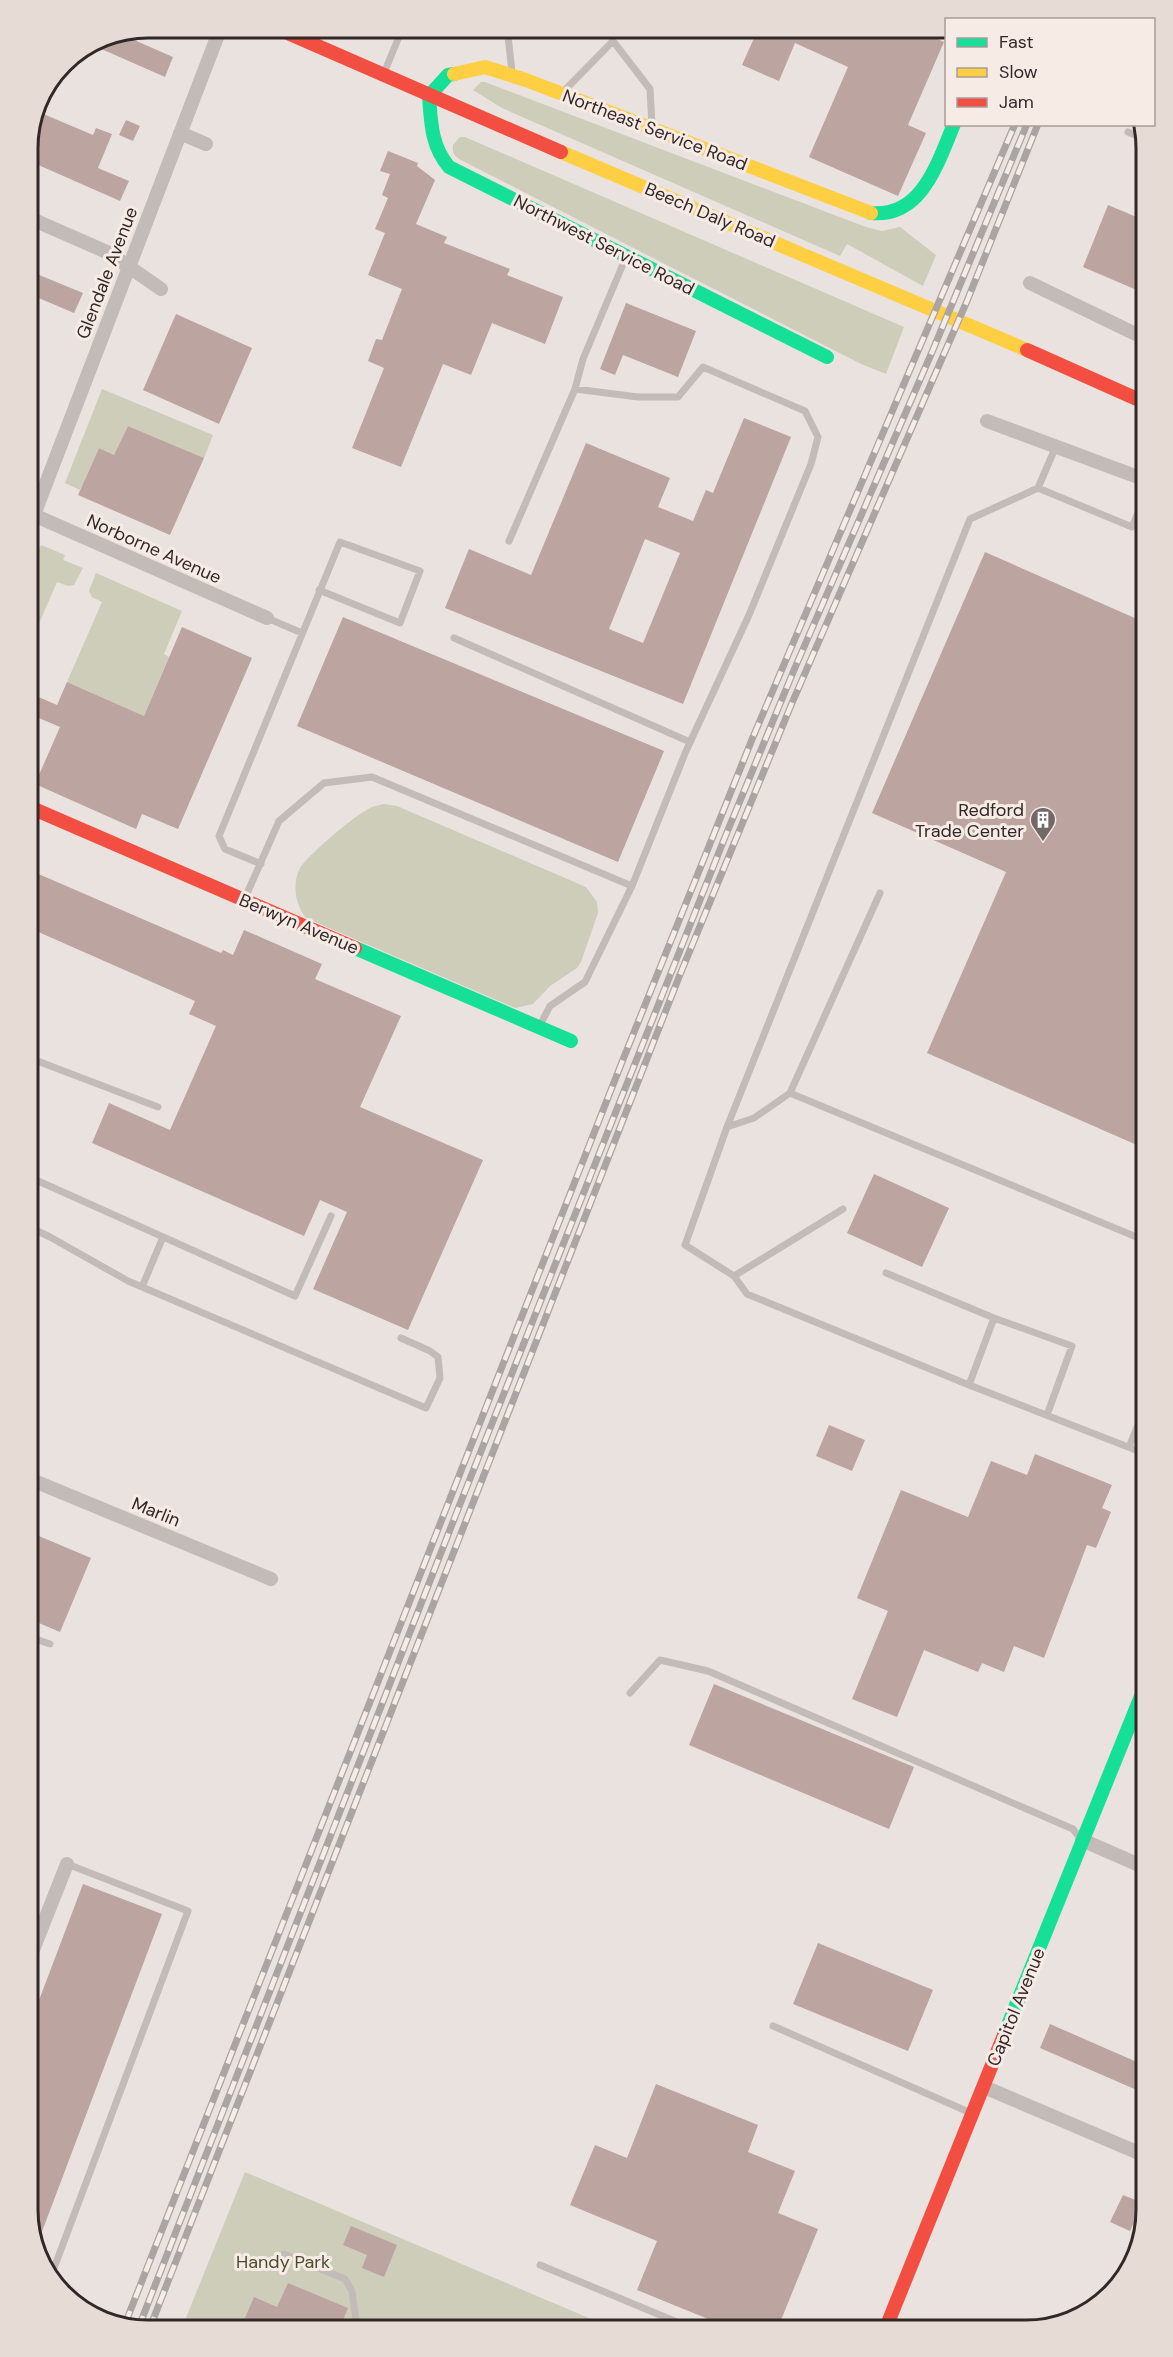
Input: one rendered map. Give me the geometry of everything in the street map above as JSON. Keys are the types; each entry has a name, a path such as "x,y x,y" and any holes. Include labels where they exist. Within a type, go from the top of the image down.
{"street":[{"name":"Glendale Avenue","path":"38,496 217,38"},
{"name":"Beech Daly Road","path":"299,38 429,96 931,308 1136,399"},
{"name":"Northeast Service Road","path":"429,96 448,75 485,67 869,213 888,214 902,208 916,197 933,173 953,126"},
{"name":"Northwest Service Road","path":"429,96 434,144 442,160 449,167 827,357"},
{"path":"180,133 206,144"},
{"path":"38,222 109,253 161,289"},
{"path":"1030,283 1136,334"},
{"path":"987,421 1136,476"},
{"name":"Norborne Avenue","path":"38,517 267,618"},
{"name":"Berwyn Avenue","path":"38,811 571,1041"},
{"name":"Marlin","path":"38,1485 271,1579"},
{"name":"Capitol Avenue","path":"889,2320 1136,1708"},
{"path":"1082,1840 1136,1864"},
{"path":"38,1937 67,1864"},
{"path":"984,2087 1136,2152"}],"lane":[{"path":"384,76 399,38"},
{"path":"508,38 513,76"},
{"path":"612,38 650,88 653,129"},
{"path":"561,94 613,41"},
{"path":"1128,132 1135,135"},
{"path":"509,541 575,389 582,358 626,256"},
{"path":"539,1027 550,1006 585,982 632,886 690,742 748,615 811,464 818,437 806,411 703,367 678,397 638,397 575,389"},
{"path":"1056,446 1038,488 970,519 728,1127 685,1245 734,1276 747,1294 969,1385 1136,1450"},
{"path":"1038,488 1132,527 1136,518"},
{"path":"261,864 225,849 219,836 319,590 340,542 420,571 400,623 319,590"},
{"path":"267,618 302,633"},
{"path":"454,638 690,742"},
{"path":"244,900 279,821 324,783 372,777 632,886"},
{"path":"728,1127 754,1118 790,1093 880,893"},
{"path":"38,1061 158,1107"},
{"path":"790,1093 1136,1236"},
{"path":"38,1181 295,1296 331,1216"},
{"path":"734,1276 843,1209"},
{"path":"38,1232 142,1287 426,1408 440,1378 438,1357 401,1338"},
{"path":"142,1287 163,1237"},
{"path":"886,1273 994,1318 1071,1346 1047,1415"},
{"path":"969,1385 994,1318"},
{"path":"1129,1447 1136,1430"},
{"path":"38,1640 50,1644"},
{"path":"630,1693 660,1660 708,1671 1073,1829 1082,1840"},
{"path":"54,2268 188,1911 67,1864"},
{"path":"773,2026 973,2114"},
{"path":"284,2254 345,2278 352,2291 357,2319"},
{"path":"540,2265 670,2320"}],"green space":[{"path":"481,82 866,227 882,231 900,227 936,255 923,286 847,244 840,256 502,108 473,90"},
{"path":"460,137 465,137 904,327 886,374 861,364 460,160 453,151 453,145"},
{"path":"102,389 213,435 204,458 128,426 114,455 99,448 80,490 65,483"},
{"path":"41,545 65,555 63,560 83,568 74,585 68,586 57,582 38,626 38,553"},
{"path":"96,573 182,611 164,654 169,657 144,716 67,682 102,602 92,597 89,591"},
{"path":"383,804 397,806 586,887 597,902 598,913 577,968 550,986 533,1004 515,1008 306,918 298,902 296,889 297,876 303,864 350,821 369,808"},
{"name":"Handy Park","path":"245,2172 592,2320 185,2319"}],"building":[{"path":"754,38 935,38 944,42 908,125 926,133 898,196 809,157 848,67 795,43 779,81 742,65"},
{"path":"131,39 173,57 165,77 100,48"},
{"path":"43,114 93,135 96,128 112,134 98,168 129,181 120,201 38,165 38,133"},
{"path":"126,120 140,126 133,141 119,135"},
{"path":"388,151 418,163 417,166 435,180 416,224 447,237 444,243 510,269 507,275 563,297 545,344 492,323 471,375 443,364 401,467 352,448 384,368 368,361 376,339 382,340 402,289 368,275 385,233 375,229 388,198 382,195 390,174 380,171"},
{"path":"1108,205 1136,217 1136,290 1083,267"},
{"path":"38,275 83,293 74,313 38,298"},
{"path":"626,303 696,331 678,377 623,355 615,375 600,369"},
{"path":"176,314 252,348 219,424 143,390"},
{"path":"744,418 791,437 683,704 445,608 469,549 531,575 586,443 670,478 658,507 693,521 706,490 713,493","holes":["645,539 680,553 643,643 609,629"]},
{"path":"128,426 204,458 170,535 78,495 99,448 114,455"},
{"name":"Redford Trade Center","path":"985,552 1136,619 1136,1145 927,1053 1006,872 872,813"},
{"path":"343,617 664,751 618,862 297,726"},
{"path":"182,627 252,658 178,829 142,814 136,829 38,785 38,777 60,727 38,718 38,697 57,705 67,682 144,716"},
{"path":"38,874 221,953 223,950 233,955 244,930 322,964 315,979 401,1016 360,1107 483,1160 408,1330 313,1289 347,1212 320,1200 304,1236 92,1143 109,1103 170,1130 216,1026 189,1014 195,1001 38,932"},
{"path":"874,1174 949,1208 922,1267 847,1233"},
{"path":"829,1425 865,1440 852,1471 816,1456"},
{"path":"1035,1454 1112,1485 1102,1508 1111,1512 1096,1548 1087,1545 1044,1658 1014,1646 1004,1672 982,1663 978,1672 924,1650 897,1717 852,1699 888,1611 857,1598 901,1490 968,1517 991,1461 1027,1475"},
{"path":"38,1536 91,1558 60,1632 38,1623"},
{"path":"714,1684 914,1767 889,1829 689,1745"},
{"path":"83,1884 162,1914 41,2235 38,2224 38,2003"},
{"path":"818,1943 933,1990 908,2051 793,2004"},
{"path":"1050,2024 1136,2062 1136,2090 1040,2048"},
{"path":"656,2084 758,2125 748,2152 795,2171 778,2213 818,2229 781,2320 710,2320 637,2290 657,2241 570,2205 595,2145 627,2158"},
{"path":"1123,2195 1136,2200 1135,2220 1130,2231 1110,2222"},
{"path":"351,2226 397,2245 384,2277 362,2268 367,2255 343,2245"},
{"path":"288,2283 348,2308 343,2319 245,2318 254,2297 277,2307"}],"railway":[{"path":"128,2317 622,1062 753,737 1014,126"},
{"path":"142,2319 460,1504 723,842 1026,126"},
{"path":"153,2319 679,977 792,703 967,301 1037,126"}],"traffic: fast":[{"path":"454,74 448,75 429,96 435,142 449,167 827,357"},
{"path":"871,213 889,212 903,207 915,197 926,185 953,126"},
{"path":"355,948 571,1041"},
{"path":"1004,2035 1136,1709"}],"traffic: slow":[{"path":"454,74 485,67 526,80 871,213"},
{"path":"561,152 1027,350"}],"traffic: jam":[{"path":"299,38 561,152"},
{"path":"1027,350 1136,399"},
{"path":"38,811 355,948"},
{"path":"889,2320 1004,2035"}],"place":[{"name":"Redford Trade Center","path":"1043,843"}]}
